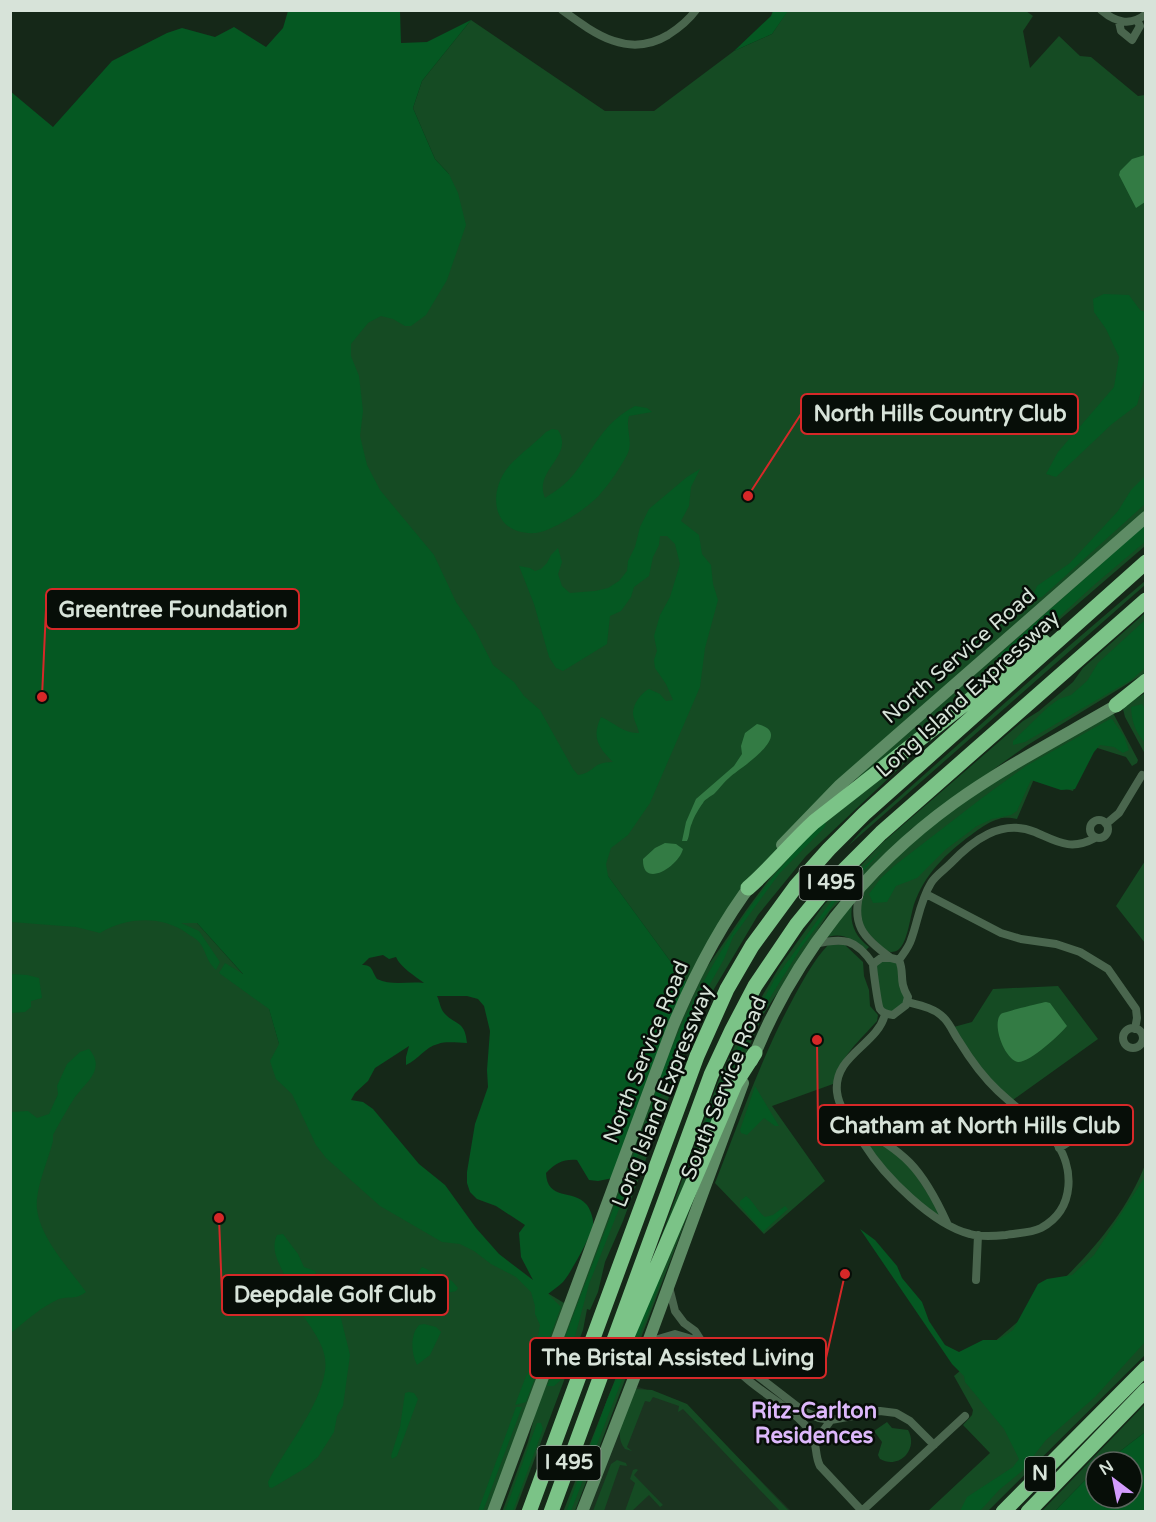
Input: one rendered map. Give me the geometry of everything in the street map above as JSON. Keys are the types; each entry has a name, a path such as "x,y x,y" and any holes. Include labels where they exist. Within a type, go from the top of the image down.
{"highway":[{"path":"748,888 813,822 1047,639 1146,553"},
{"name":"Long Island Expressway","path":"529,1512 697,1056 727,989 752,946 796,886 840,837 1146,562"},
{"name":"Long Island Expressway","path":"551,1512 715,1068 743,1008 782,944 829,885 864,849 1146,600"},
{"path":"1116,705 1146,681"},
{"path":"587,1414 602,1394 735,1084 755,1053"},
{"name":"N","path":"1003,1512 1146,1368"},
{"name":"N","path":"1028,1512 1146,1390"}],"main road":[{"name":"North Service Road","path":"493,1512 671,1032 728,918 748,888 787,839 828,796 1146,517"},
{"name":"South Service Road","path":"582,1512 648,1342 755,1053 782,998 815,944 862,885 916,833 965,795 1146,689"}],"street":[{"path":"562,10 588,29 612,41 632,46 659,40 684,25 696,10"},
{"path":"1101,10 1119,22 1137,20 1146,14"},
{"path":"1119,22 1121,31 1132,40 1140,26 1137,20"},
{"path":"1106,824 1119,813 1142,775"},
{"path":"895,959 911,941 918,910 931,882 959,854 987,834 1005,828 1030,830 1067,846 1083,844 1106,835 1108,830 1106,824 1101,820 1092,823 1090,831 1095,838"},
{"path":"815,944 834,939 846,940 866,954 873,964 880,1009 885,1014 893,1015 901,1012 908,997 900,978 902,967 895,959 871,943 861,931 856,911 862,885"},
{"path":"926,894 1000,933 1021,939 1056,944 1080,952 1108,969 1136,1009 1135,1029"},
{"path":"873,964 881,958 895,959"},
{"path":"885,1014 884,1021 878,1029 845,1062 839,1075 837,1092 842,1107 869,1151 893,1181 927,1211 955,1229 978,1235 1000,1236 1041,1228 1058,1215 1067,1198 1070,1176 1059,1148 1052,1137 998,1091 980,1072 943,1017 924,1006 907,1002"},
{"path":"1059,1148 1102,1121"},
{"path":"851,1123 883,1139 917,1170 934,1194 947,1224"},
{"path":"976,1280 978,1235"},
{"path":"669,1285 675,1311 684,1323 695,1331 702,1342"},
{"path":"648,1342 675,1334 702,1342 730,1361 745,1366 803,1411 831,1420 875,1412 891,1412 907,1418 934,1445"},
{"path":"730,1361 739,1374 800,1421 809,1431 815,1442 820,1466 862,1511 965,1416"},
{"path":"815,1442 831,1420"}],"shaded area":[{"path":"788,10 1026,11 1033,16 1023,31 1030,68 1059,36 1080,56 1091,57 1138,96 1145,95 1145,517 840,785 766,864 690,988 367,548 332,383 358,317 449,174 435,159 413,108 422,81 471,20 605,111 654,111 734,51 772,34"},
{"path":"288,11 400,11 401,43 427,42 471,20 422,81 413,108 435,159 449,174 458,193 466,225 447,280 426,315 411,326 405,326 393,319 381,316 368,323 351,344 351,356 359,376 363,411 360,436 367,465 380,490 434,555 456,602 475,630 493,665 514,682 524,696 540,710 578,775 606,762 613,762 598,742 597,731 601,717 624,730 639,733 633,710 643,693 649,689 660,694 666,701 673,700 655,668 654,660 657,651 654,636 660,615 670,597 680,564 675,544 667,536 660,536 649,576 634,587 631,597 621,611 610,616 607,644 563,671 556,668 549,657 534,604 519,566 535,571 541,569 558,548 562,562 558,574 562,586 570,593 608,588 619,581 627,571 628,561 635,547 640,527 649,509 700,469 691,487 689,506 681,521 699,535 702,554 711,565 718,600 705,648 700,687 650,803 628,835 611,848 606,864 608,876 690,988 613,1178 589,1180 577,1160 560,1162 546,1173 547,1182 551,1188 586,1204 593,1225 585,1245 566,1278 548,1294 561,1307 526,1402 515,1405 533,1364 540,1325 535,1314 531,1292 516,1277 491,1264 474,1251 460,1244 442,1242 380,1206 326,1158 316,1145 292,1094 276,1079 270,1061 279,1044 269,1009 219,973 225,963 243,974 197,923 181,923 199,931 220,962 216,970 198,941 178,928 156,921 133,921 100,933 76,927 11,922 10,91 53,127 112,61 167,33 182,28 215,37 234,27 266,47 283,28","holes":["383,955 389,959 396,957 404,968 424,983 383,981 377,979 370,967 362,965 369,958","437,996 467,996 478,999 484,1006 490,1031 488,1087 475,1124 467,1183 470,1192 477,1199 496,1206 525,1225 519,1233 521,1257 533,1280 499,1254 476,1228 445,1185 419,1164 373,1109 363,1102 351,1100 368,1081 375,1068 409,1046 406,1065 433,1046 445,1043 467,1043 462,1027 443,1012"]},
{"path":"773,11 788,11 772,34 734,51 771,16"},
{"path":"1145,155 1145,202 1136,208 1119,175 1132,159"},
{"path":"10,275 125,918 197,923 267,1001 291,1086 488,1257 569,1306 493,1511 11,1511"},
{"path":"1104,294 1129,295 1140,310 1145,312 1145,376 1137,405 1112,424 1056,477 1046,474 1058,452 1114,387 1119,357 1106,329 1094,312 1093,299"},
{"path":"635,406 647,408 652,412 629,416 629,450 608,485 596,499 571,518 536,533 510,528 502,521 496,500 497,489 502,477 509,466 546,432 552,429 558,430 562,439 558,456 544,479 545,498 571,478 607,428"},
{"path":"1145,476 1145,504 1042,597 1031,600 1037,586 1070,563 1118,511 1131,490"},
{"path":"1145,521 1145,546 1029,646 858,779 857,777"},
{"path":"1145,525 1145,542 1045,630 1000,662 995,661 1001,653"},
{"path":"1145,581 1145,585 848,846 862,830"},
{"path":"1145,613 1145,673 1026,746 911,829 830,911 763,1015 654,1261 718,1082 742,1030 780,966 823,906 881,844 1023,721 1039,711 1073,682 1083,668"},
{"path":"1145,620 1145,668 1131,680 1025,742 1013,745 1013,741 1048,707 1059,699 1071,695 1087,681 1098,663"},
{"path":"1145,693 1145,754 1123,709 1125,705"},
{"path":"1142,704 1145,709 1145,743 1135,726 1131,707"},
{"path":"962,709 806,856 758,915 714,989 685,1054 623,1221 605,1262 598,1292 590,1310 587,1309 583,1330 515,1511 502,1512 528,1442 535,1414 675,1034 705,970 796,843"},
{"path":"1113,713 1138,760 1137,763 1132,766 1126,757 1091,746 1073,791 1034,779 1017,819 1001,818 986,824 957,846 933,870 916,899 905,940 898,950 891,952 885,950 865,929 859,911 860,901 869,886 904,850 960,805"},
{"path":"1110,719 1124,736 1129,750 1123,753 1114,747 1100,745 1075,789 1061,790 1031,780 1017,811 977,826 945,850 917,878 896,886 887,902 873,903 869,894 894,866 1026,766"},
{"path":"757,724 768,728 771,735 769,742 753,759 706,799 693,821 687,841 682,841 686,822 696,799 734,766 742,754 741,746 745,733"},
{"path":"824,822 826,824 824,828 779,874 733,937 724,959 696,1009 685,1035 677,1064 653,1111 619,1209 589,1284 566,1370 562,1379 554,1386 547,1386 645,1125 665,1064 682,1024 715,961 754,902 799,847"},
{"path":"665,843 676,844 683,849 680,856 661,872 648,873 644,868 643,859 655,848"},
{"path":"884,848 835,902 801,948 768,1001 730,1072 695,1159 708,1115 731,1060 774,980 838,892"},
{"path":"1145,861 1145,943 1116,906"},
{"path":"854,898 851,912 853,925 859,937 869,947 866,950 850,939 840,936 821,940"},
{"path":"844,944 863,962 870,1006 878,1015 877,1021 845,1058 833,1084 772,1106 825,1181 764,1234 715,1183 762,1064 795,995 828,945"},
{"path":"881,958 899,960 908,997 893,1015 880,1009 873,964"},
{"path":"11,974 39,978 42,998 31,1001 31,1007 25,1012 11,1013"},
{"path":"1058,986 1098,1039 1010,1102 998,1091 950,1028 972,1022 993,989"},
{"path":"1046,1002 1050,1003 1067,1026 1051,1042 1029,1058 1018,1062 1013,1060 1001,1041 998,1019 1001,1014"},
{"path":"89,1049 94,1056 95,1069 75,1097 53,1135 37,1199 37,1211 46,1236 86,1292 52,1302 11,1333 11,1112 28,1111 37,1118 49,1114 58,1094 57,1086 67,1064 80,1052"},
{"path":"755,1086 779,1126 775,1126 764,1118 747,1135 741,1133 740,1130"},
{"path":"851,1123 905,1158 947,1224 897,1185"},
{"path":"1145,1165 1145,1355 988,1511 927,1512 990,1453 963,1425 972,1415 973,1410 954,1376 1035,1306 1088,1254 1111,1226 1130,1196"},
{"path":"1145,1177 1145,1342 1095,1397 1046,1440 1021,1472 999,1490 980,1511 960,1511 967,1497 1013,1467 1019,1459 1004,1429 965,1382 964,1376 952,1364 860,1229 875,1240 897,1266 902,1278 922,1302 929,1321 945,1345 959,1352 983,1340 998,1340 1013,1330 1038,1284 1047,1279 1072,1275 1094,1255"},
{"path":"700,1183 575,1511 563,1512 631,1339"},
{"path":"746,1196 765,1217 773,1215 785,1206 788,1209 763,1232 740,1206 740,1201"},
{"path":"283,1234 298,1254 304,1267 315,1271 323,1293 338,1306 350,1355 343,1406 337,1416 334,1432 318,1457 307,1467 272,1488 269,1487 268,1482 309,1414 322,1385 325,1371 324,1354 318,1338 296,1304 277,1258 275,1240 277,1235"},
{"path":"422,1267 452,1281 458,1288 456,1291 447,1293 420,1285 417,1283 417,1274"},
{"path":"659,1278 661,1280 571,1511 566,1512 607,1400"},
{"path":"419,1325 436,1327 441,1332 430,1355 417,1365 413,1339 416,1329"},
{"path":"633,1385 686,1405 791,1511 587,1512"},
{"path":"636,1389 652,1390 687,1404 789,1511 780,1511 683,1409 678,1412 679,1406 653,1397 650,1402 645,1401 627,1447 632,1451 625,1449 621,1442 620,1427"},
{"path":"405,1393 414,1393 418,1399 397,1456 392,1459"},
{"path":"1145,1404 1145,1432 1122,1450 1101,1450"},
{"path":"516,1407 522,1407 483,1511 478,1511"},
{"path":"887,1422 892,1428 908,1430 911,1437 911,1444 905,1456 894,1462 880,1459 878,1455 882,1442 874,1431"},
{"path":"537,1423 541,1423 543,1429 513,1511 505,1511"},
{"path":"1145,1432 1145,1511 1055,1511 1084,1481 1084,1510 1144,1510 1144,1450 1122,1450"},
{"path":"617,1460 626,1463 627,1466 620,1465 604,1511 593,1511 611,1464"},
{"path":"1084,1467 1084,1481 1055,1511 1041,1512"},
{"path":"633,1470 638,1470 634,1475 663,1505 660,1507 649,1495 632,1511 625,1511 635,1483 630,1479"}],"place":[{"name":"North Hills Country Club","path":"748,496"},
{"name":"Greentree Foundation","path":"42,697"},
{"name":"Chatham at North Hills Club","path":"817,1040"},
{"name":"Deepdale Golf Club","path":"219,1218"},
{"name":"The Bristal Assisted Living","path":"845,1274"}],"district":[{"name":"Ritz-Carlton Residences","path":"814,1424"}]}
